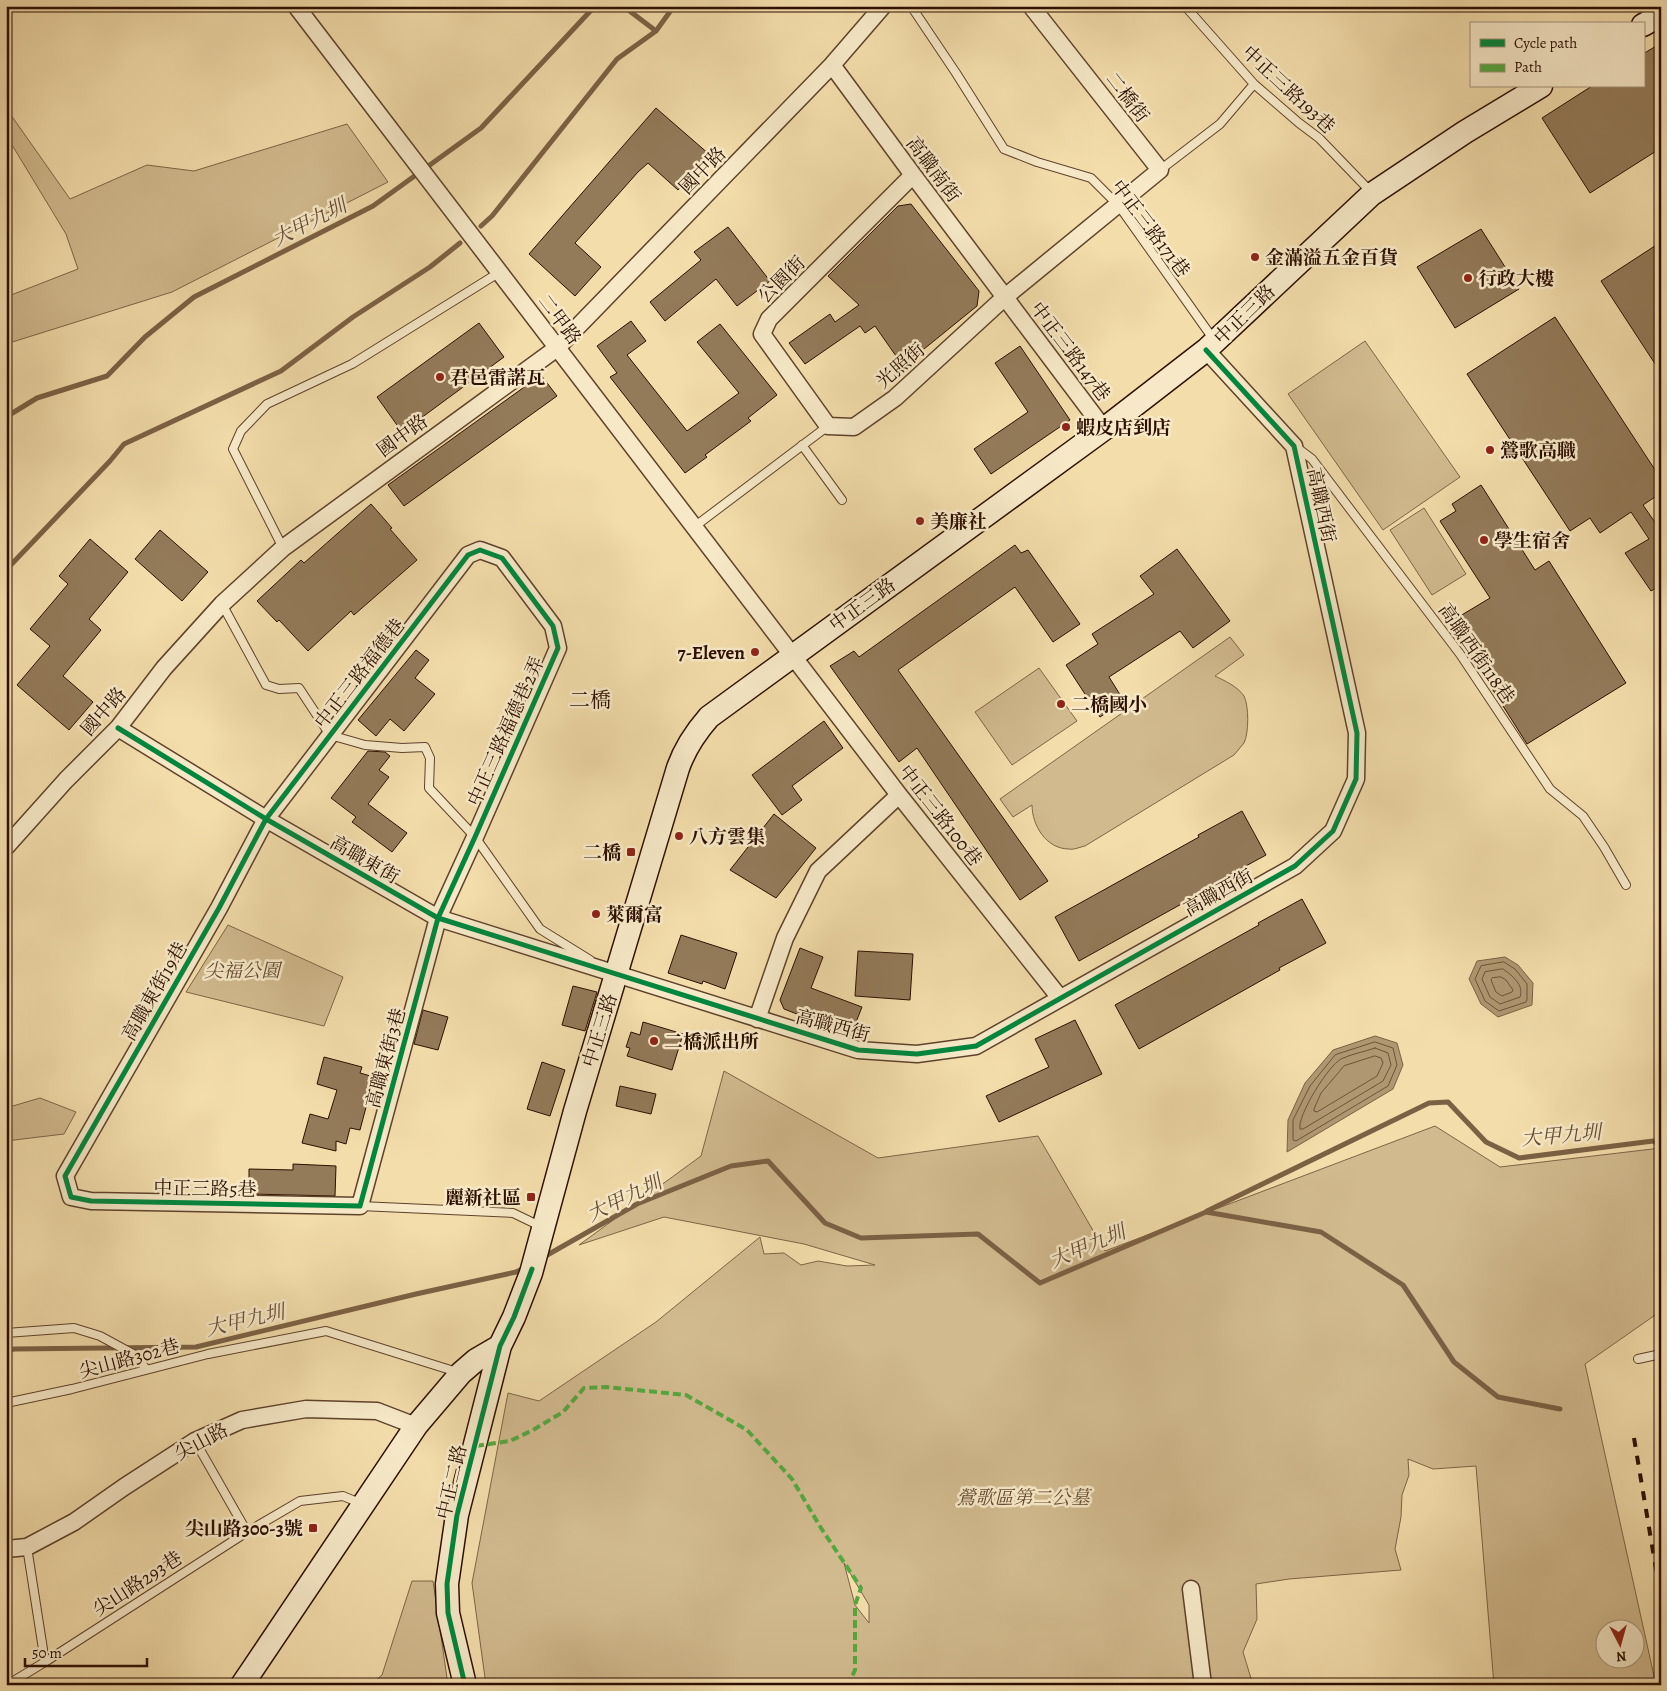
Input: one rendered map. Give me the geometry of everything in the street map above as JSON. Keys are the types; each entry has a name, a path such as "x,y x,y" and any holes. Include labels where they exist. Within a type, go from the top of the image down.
{"street":[{"name":"二甲路","path":"296,6 792,655"},
{"path":"832,65 883,6"},
{"name":"二橋街","path":"1031,6 1160,170"},
{"path":"1644,24 1661,15"},
{"name":"高職南街","path":"832,65 1005,297"},
{"name":"國中路","path":"6,848 66,780 118,728 164,668 222,604 283,548 557,348 832,65"},
{"name":"中正三路","path":"500,1346 514,1317 534,1262 575,1111 615,975 683,752 694,734 709,717 1104,429 1211,346 1372,194 1465,132 1538,88"},
{"path":"1119,206 1160,170"},
{"name":"公園街","path":"828,426 762,334 769,319 913,176"},
{"name":"光照街","path":"828,426 854,427 894,398 1005,297 1119,206"},
{"name":"中正三路147巷","path":"1005,297 1104,429"},
{"name":"高職西街","path":"615,975 858,1050 917,1054 976,1046 1295,866 1333,831 1356,780 1357,733 1294,446 1211,346"},
{"name":"中正三路福德巷","path":"266,819 468,555 480,550"},
{"name":"中正三路福德巷2弄","path":"438,918 558,648 552,626 502,558 480,550"},
{"name":"中正三路100巷","path":"792,655 899,795 1060,998"},
{"name":"高職東街","path":"118,728 266,819 438,918 615,975"},
{"path":"757,1019 785,938 818,871 899,795"},
{"name":"高職東街19巷","path":"65,1176 219,908 266,819"},
{"name":"高職東街3巷","path":"360,1206 438,918"},
{"name":"中正三路5巷","path":"65,1176 72,1197 91,1201 360,1206"},
{"path":"242,1685 416,1426 462,1373 476,1360 500,1346"},
{"name":"中正二路","path":"465,1685 448,1613 447,1584 457,1515 500,1346"},
{"name":"尖山路","path":"6,1549 27,1547 74,1522 195,1441 242,1420 306,1409 377,1411 416,1426"},
{"path":"1190,1589 1203,1685"}],"lane":[{"name":"中正三路171巷","path":"911,6 1004,149 1037,162 1091,178 1119,206 1211,346"},
{"name":"中正三路193巷","path":"1185,6 1254,84 1319,138 1372,194"},
{"path":"1160,170 1220,124 1254,84"},
{"path":"283,548 257,500 233,449 241,431 267,404 352,364 500,272"},
{"path":"694,527 828,426"},
{"path":"802,446 842,500"},
{"name":"高職西街118巷","path":"1294,446 1312,459 1460,654 1550,789 1583,816 1626,885"},
{"name":"中正三路福德巷","path":"222,604 266,685 279,689 299,688 330,736 365,745 425,747 430,758 429,788 475,837 540,929 615,975"},
{"name":"中正三路5巷","path":"360,1206 513,1213 543,1228"},
{"path":"6,1333 74,1328 100,1336 130,1352 135,1355 146,1369"},
{"name":"尖山路302巷","path":"6,1403 72,1389 208,1354 326,1331 462,1373"},
{"path":"1638,1359 1661,1354"},
{"path":"195,1441 247,1532"},
{"name":"尖山路293巷","path":"7,1685 247,1532 300,1501 343,1496 364,1504"},
{"path":"27,1547 45,1662"}],"green space":[{"path":"6,108 70,199 147,165 194,171 347,124 388,182 172,292 6,344 6,297 78,269 66,234 6,135"},
{"path":"1365,341 1460,477 1383,530 1288,394"},
{"path":"1424,508 1466,574 1432,595 1390,530"},
{"path":"1230,637 1244,655 1215,676 1238,689 1246,700 1248,719 1246,739 1234,755 1085,846 1071,849 1061,848 1047,840 1038,828 1032,805 1013,817 1000,799"},
{"path":"1039,668 1077,721 1012,765 975,712"},
{"name":"尖福公園","path":"228,925 343,977 324,1026 186,992"},
{"name":"鶯歌區第二公墓","path":"724,1071 878,1158 1038,1136 1105,1251 1435,1126 1500,1167 1661,1148 1661,1311 1585,1364 1641,1618 1594,1618 1594,1668 1644,1668 1644,1631 1656,1685 1494,1685 1476,1466 1433,1469 1408,1459 1409,1475 1402,1495 1401,1517 1395,1549 1401,1570 1289,1579 1256,1584 1257,1619 1243,1652 1253,1685 486,1685 472,1583 508,1393 539,1401 656,1322 760,1237 764,1254 784,1253 801,1265 818,1261 847,1266 875,1265 804,1244 664,1217 579,1245 701,1156","holes":["844,1563 869,1605 869,1623 855,1605"]},
{"path":"40,1098 76,1112 64,1134 6,1141 6,1108"},
{"path":"412,1581 433,1581 448,1685 370,1685 382,1675"}],"water":[{"path":"1505,957 1518,965 1533,983 1532,1005 1498,1017 1481,1004 1469,979 1477,961"},
{"path":"1375,1036 1397,1043 1403,1065 1393,1089 1287,1152 1288,1120 1305,1083 1333,1050"}],"building":[{"path":"1661,43 1661,148 1590,193 1542,118 1589,88 1644,88 1644,53"},
{"path":"656,108 710,155 678,190 648,163 638,172 575,243 601,267 575,296 529,254"},
{"path":"911,204 979,291 977,306 903,366 875,326 865,333 860,326 805,364 789,343 830,314 835,322 859,305 828,276 898,206"},
{"path":"728,227 770,281 737,306 716,279 665,321 650,302 701,260 694,252"},
{"name":"行政大樓","path":"1481,229 1519,289 1455,328 1417,267"},
{"path":"1661,242 1661,373 1601,281"},
{"path":"1555,317 1661,479 1661,493 1643,505 1661,531 1661,585 1651,591 1625,553 1649,539 1631,512 1600,533 1590,518 1570,531 1467,374"},
{"path":"631,321 646,341 627,355 687,431 739,393 697,342 720,324 777,395 748,418 751,421 705,455 707,457 685,473 610,377 617,373 597,346"},
{"name":"君邑雷諾瓦","path":"479,323 504,357 402,432 377,397"},
{"path":"1020,346 1070,420 991,474 974,449 1028,412 995,363"},
{"path":"541,375 557,396 404,506 388,485"},
{"path":"1481,485 1535,570 1549,561 1626,683 1527,744 1450,622 1490,598 1440,521 1456,511 1452,504"},
{"path":"371,504 417,560 354,615 351,611 308,651 279,620 277,622 257,601 301,560 304,563"},
{"path":"160,530 208,572 182,601 135,559"},
{"path":"90,539 128,572 89,619 101,630 63,676 93,702 69,730 17,685 50,646 30,629 68,584 59,576"},
{"path":"1015,545 1021,553 1028,550 1080,624 1053,642 1015,587 898,670 1048,881 1020,900 917,748 899,762 830,666 854,651 859,657"},
{"path":"1177,549 1230,621 1193,648 1180,631 1109,677 1124,701 1100,717 1066,665 1098,644 1092,634 1154,594 1140,576"},
{"path":"416,650 429,660 415,678 435,694 404,731 390,719 376,736 358,720"},
{"path":"824,721 843,748 792,786 802,800 782,815 752,775"},
{"path":"368,751 385,752 390,756 379,770 389,777 368,804 407,833 392,852 352,822 356,817 331,798"},
{"path":"1242,811 1266,855 1079,961 1055,917"},
{"path":"774,814 816,848 776,898 730,870"},
{"path":"1302,899 1326,943 1139,1049 1115,1005"},
{"path":"681,935 737,953 725,989 703,981 702,984 668,973"},
{"path":"800,948 823,957 811,988 862,1007 851,1035 784,1009 780,1000"},
{"path":"858,951 913,954 910,1000 855,996"},
{"path":"573,986 597,992 585,1031 562,1025"},
{"path":"423,1010 448,1017 438,1050 414,1044"},
{"path":"1075,1020 1102,1074 999,1122 986,1096 1049,1067 1035,1039"},
{"name":"二橋派出所","path":"643,1022 683,1034 672,1070 627,1056 630,1048 626,1047 631,1032 640,1035"},
{"path":"324,1057 362,1067 360,1073 374,1077 360,1130 350,1128 346,1144 336,1141 336,1151 302,1143 310,1114 328,1119 337,1090 317,1084"},
{"path":"542,1062 565,1070 550,1116 527,1109"},
{"path":"620,1086 656,1094 651,1114 616,1106"},
{"path":"293,1164 336,1166 335,1196 249,1194 249,1169 293,1170"}],"waterway":[{"name":"大甲九圳","path":"6,417 37,398 107,376 145,337 194,297 373,206 481,128 595,6"},
{"name":"大甲九圳","path":"623,6 656,31 674,6"},
{"path":"481,226 492,216 617,59 656,31"},
{"path":"6,570 124,444 281,371 353,317 430,267 460,243"},
{"name":"大甲九圳","path":"1207,1211 1429,1103 1448,1102 1486,1142 1519,1158 1653,1141 1661,1146"},
{"name":"大甲九圳","path":"542,1258 637,1204 731,1166 768,1161 825,1223 861,1238 978,1234 1040,1283 1206,1212 1321,1232 1403,1285 1454,1362 1498,1397 1560,1409"},
{"name":"大甲九圳","path":"6,1351 14,1349 196,1347 516,1272 526,1267"}],"railway":[{"path":"1634,1438 1661,1599"}],"marked path":[{"path":"476,1446 510,1441 533,1430 563,1412 584,1388 606,1387 686,1395 747,1430 792,1479 821,1528 861,1588 855,1605 855,1670 848,1685"}],"cycle path":[{"path":"118,728 266,819 438,918 858,1050 917,1054 976,1046 1295,866 1333,831 1356,779 1357,733 1294,446 1206,350"},
{"path":"480,550 502,558 553,626 558,648 438,918 360,1206 91,1201 71,1197 65,1176 219,908 266,819 468,555 480,550"},
{"path":"465,1685 448,1613 447,1584 457,1515 500,1346 514,1317 532,1269"}],"place":[{"name":"金滿溢五金百貨","path":"1255,257"},
{"name":"行政大樓","path":"1468,278"},
{"name":"君邑雷諾瓦","path":"440,377"},
{"name":"蝦皮店到店","path":"1066,427"},
{"name":"鶯歌高職","path":"1490,450"},
{"name":"美廉社","path":"920,521"},
{"name":"學生宿舍","path":"1484,540"},
{"name":"7-Eleven","path":"755,652"},
{"name":"二橋國小","path":"1061,704"},
{"name":"八方雲集","path":"679,836"},
{"name":"二橋","path":"631,852"},
{"name":"萊爾富","path":"596,914"},
{"name":"二橋派出所","path":"654,1041"},
{"name":"麗新社區","path":"531,1197"},
{"name":"尖山路300-3號","path":"313,1528"}],"district":[{"name":"二橋","path":"590,700"}]}
